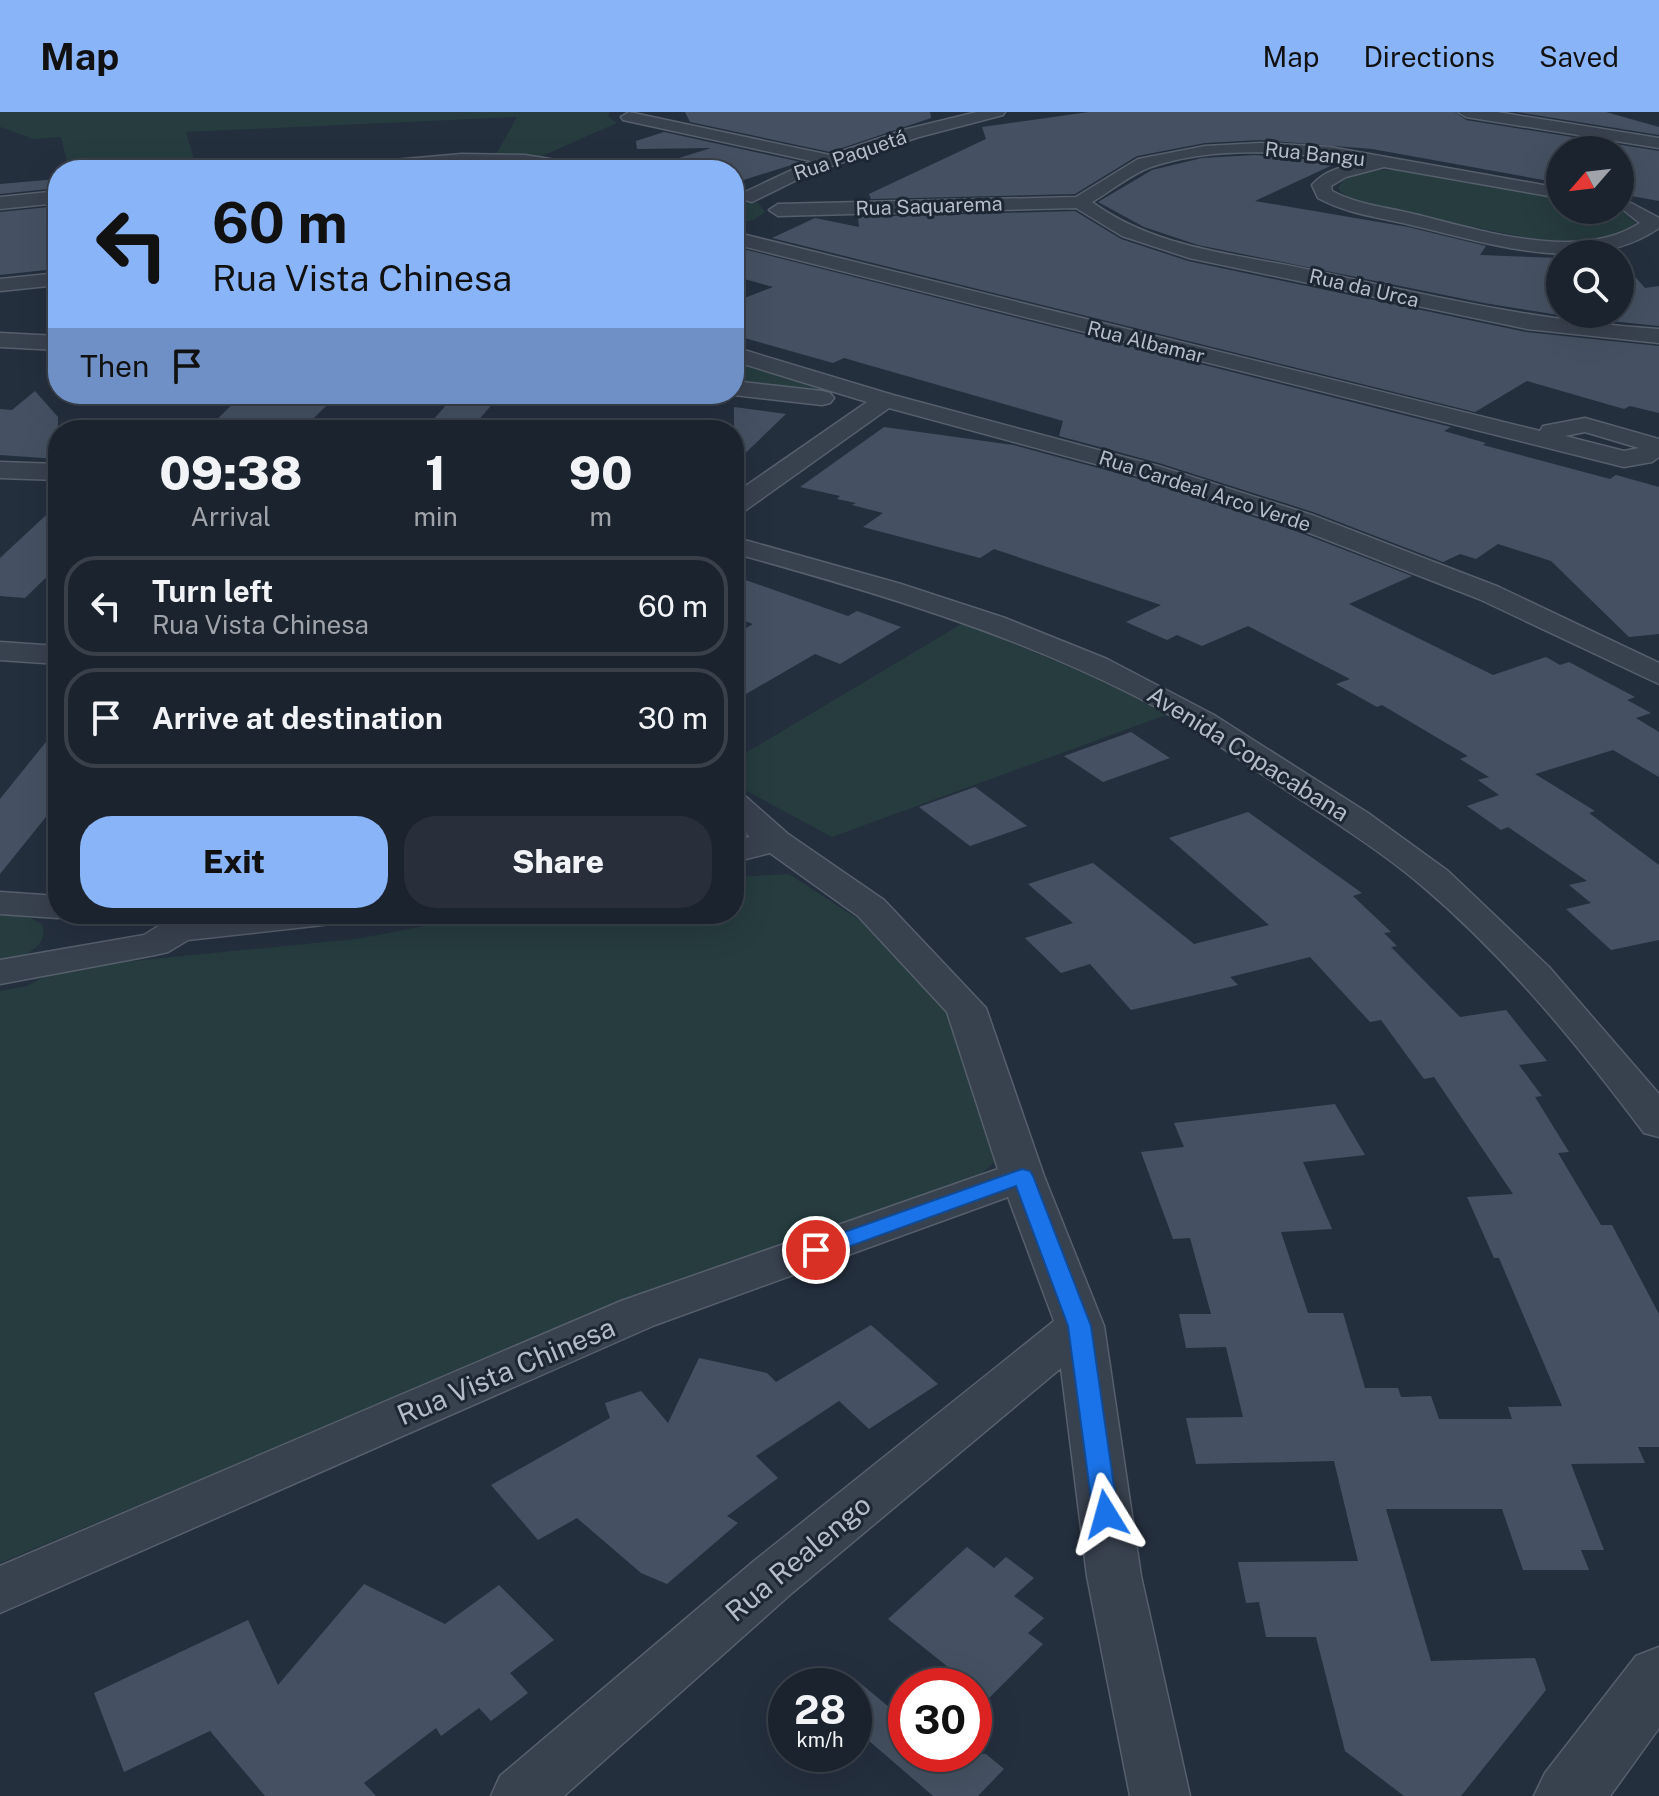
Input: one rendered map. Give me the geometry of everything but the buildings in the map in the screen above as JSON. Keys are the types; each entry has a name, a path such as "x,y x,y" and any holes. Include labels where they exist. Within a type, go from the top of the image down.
{"street":[{"name":"Rua Paquetá","path":"744,195 831,160 913,133 997,112"},
{"path":"1466,112 1659,143"},
{"path":"629,117 831,160"},
{"name":"Rua Bangu","path":"1080,202 1144,163 1205,151 1299,149 1411,165 1546,190"},
{"path":"454,160 520,160"},
{"path":"1411,165 1345,171 1321,185 1324,194 1336,201 1539,245 1615,243 1653,223 1634,210"},
{"name":"Rua Albamar","path":"744,195 772,202 753,225 1558,443"},
{"path":"0,203 48,198"},
{"name":"Rua Saquarema","path":"753,225 1080,202"},
{"name":"Rua da Urca","path":"1080,202 1094,215 1116,227 1184,249 1517,322 1609,334 1659,336"},
{"path":"1634,207 1659,208"},
{"path":"0,285 48,280"},
{"path":"0,340 48,342"},
{"name":"Rua Cardeal Arco Verde","path":"744,357 879,398 1149,471 1303,521 1489,593 1659,675"},
{"path":"744,389 810,398 879,398"},
{"path":"744,499 879,398"},
{"path":"0,470 48,472"},
{"name":"Avenida Copacabana","path":"744,548 825,569 946,608 1048,647 1145,689 1248,751 1350,816 1451,892 1531,970 1659,1123"},
{"path":"0,651 48,654"},
{"path":"744,824 755,846 871,908 966,1008 1022,1176 1080,1326 1114,1576 1160,1796"},
{"path":"0,903 48,906"},
{"path":"0,972 155,944 169,924"},
{"name":"Rua Vista Chinesa","path":"0,1590 638,1313 1022,1176"},
{"name":"Rua Realengo","path":"521,1796 773,1577 1080,1326"},
{"path":"1569,1796 1659,1676"}],"green space":[{"path":"0,112 610,112 608,116 617,123 542,156 495,156 517,117 186,132 194,160 67,160 61,137 34,139 0,127"},
{"path":"1382,170 1412,170 1546,194 1546,224 1636,223 1632,230 1600,240 1539,240 1374,207 1349,198 1338,188 1351,176"},
{"path":"744,200 758,203 765,212 744,222"},
{"path":"744,362 847,394 744,383"},
{"path":"963,623 1107,682 1166,715 832,837 744,789 744,754"},
{"path":"789,874 878,932 948,1013 995,1162 971,1182 627,1301 0,1563 0,991 27,986 61,968 356,939 435,924 744,924 744,876"},
{"path":"25,915 42,924 42,940 31,951 0,964 0,916"}],"route":[{"path":"816,1250 1022,1176 1080,1326 1106,1514"}]}
